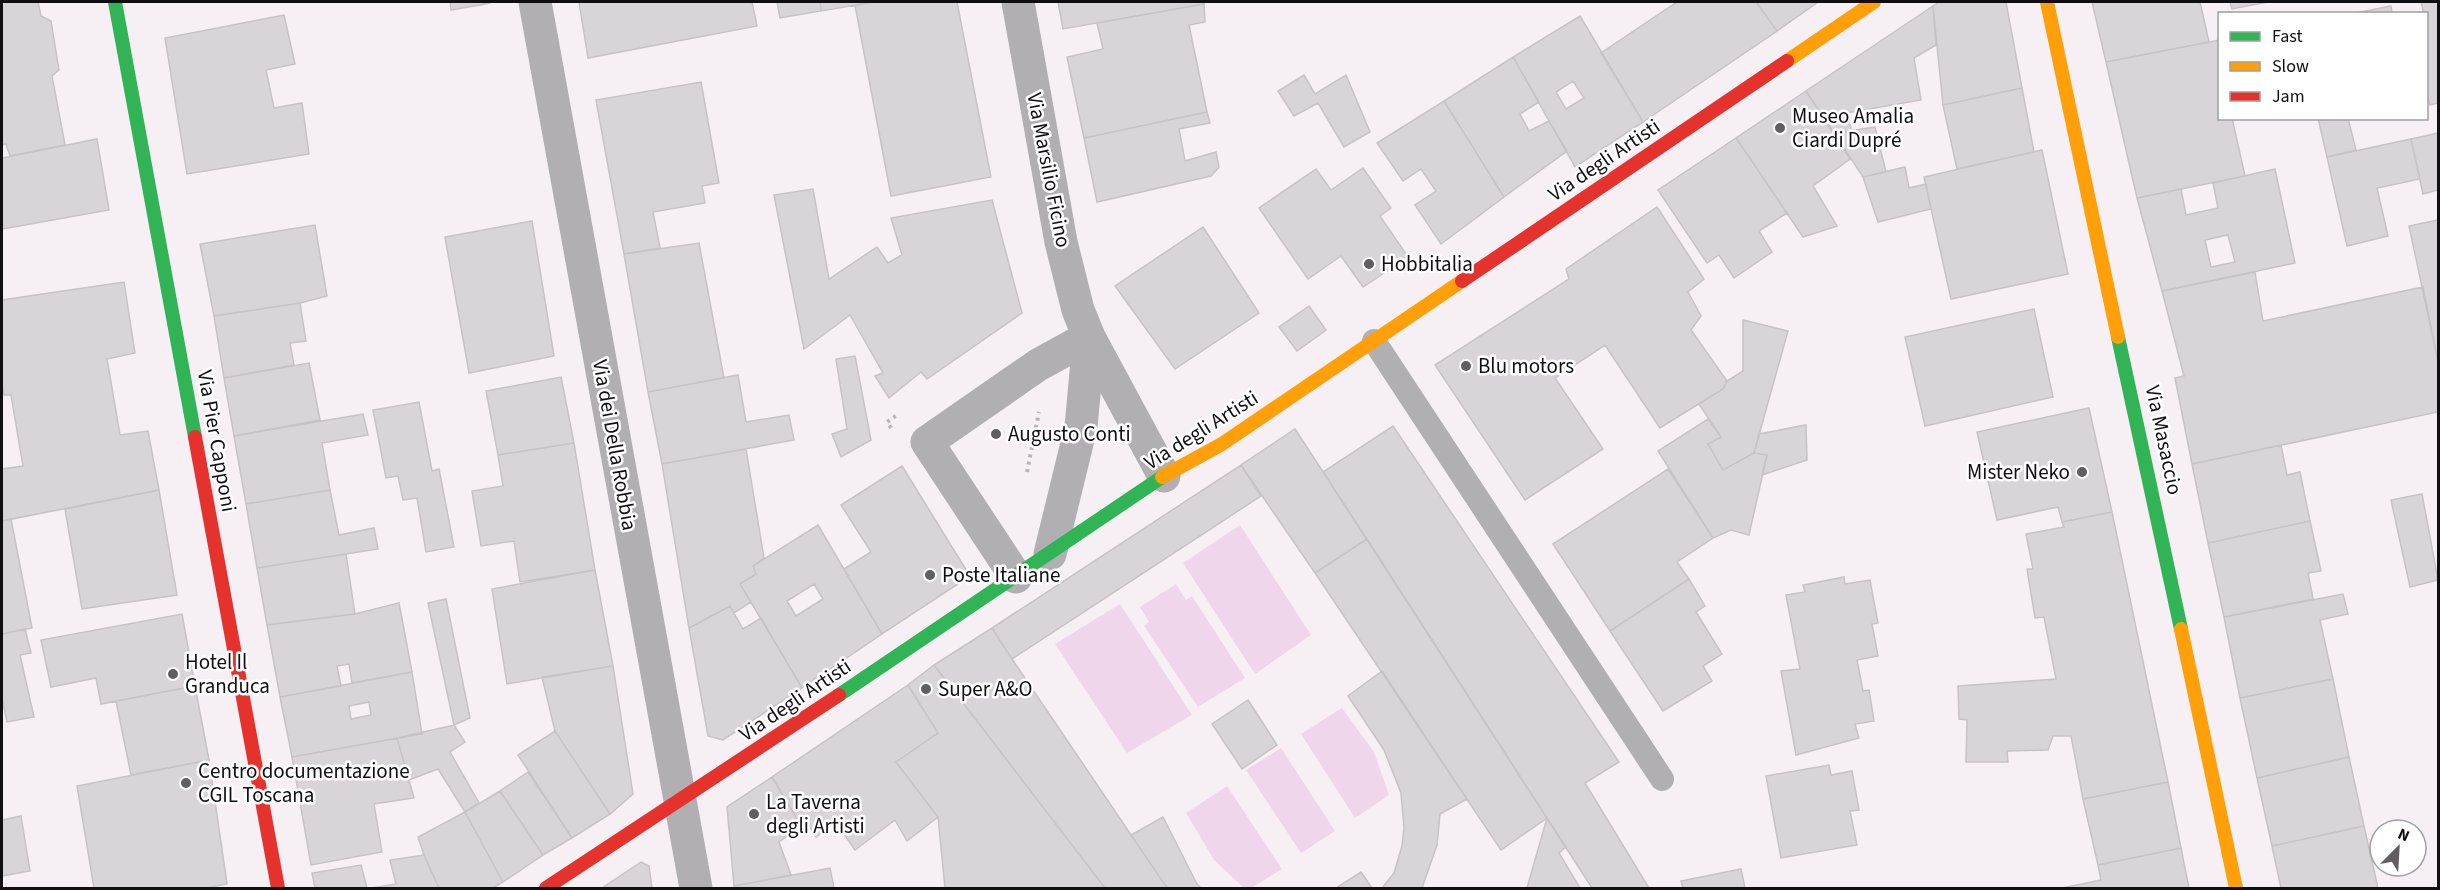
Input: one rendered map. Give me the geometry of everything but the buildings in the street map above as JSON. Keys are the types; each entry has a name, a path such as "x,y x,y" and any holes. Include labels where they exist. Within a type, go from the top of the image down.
{"street":[{"name":"Via Pier Capponi","path":"115,2 278,888"},
{"name":"Via dei Della Robbia","path":"535,2 696,888"},
{"name":"Via Marsilio Ficino","path":"1018,2 1061,242 1078,310 1089,337 1164,476"},
{"name":"Via degli Artisti","path":"546,888 681,801 1050,555 1164,476 1222,444 1874,2"},
{"name":"Via Masaccio","path":"2048,2 2236,888"},
{"path":"1016,577 927,442 1038,365 1089,337"},
{"path":"1050,555 1082,427 1089,337"}],"lane":[{"path":"1374,341 1662,779"}],"path":[{"path":"1025,479 1046,378 1038,365"}],"shaded area":[{"path":"1240,525 1311,635 1255,674 1183,563"},
{"path":"1176,584 1186,600 1192,596 1245,678 1198,707 1144,626 1149,622 1140,607"},
{"path":"1120,604 1192,715 1127,753 1055,644"},
{"path":"1342,708 1374,752 1389,795 1355,818 1301,734"},
{"path":"1281,748 1335,831 1301,853 1246,770"},
{"path":"1227,786 1282,869 1251,888 1244,888 1214,860 1186,813"}],"traffic: fast":[{"path":"115,2 195,437"},
{"path":"2118,337 2181,629"},
{"path":"839,695 1162,477"}],"traffic: slow":[{"path":"1787,61 1874,2"},
{"path":"2047,2 2118,337"},
{"path":"1162,477 1222,444 1462,281"},
{"path":"2181,629 2236,888"}],"traffic: jam":[{"path":"1462,281 1787,61"},
{"path":"195,437 278,888"},
{"path":"546,888 839,695"}],"place":[{"name":"Museo Amalia Ciardi Dupré","path":"1780,128"},
{"name":"Hobbitalia","path":"1369,264"},
{"name":"Blu motors","path":"1466,366"},
{"name":"Augusto Conti","path":"996,434"},
{"name":"Mister Neko","path":"2082,472"},
{"name":"Poste Italiane","path":"930,575"},
{"name":"Hotel Il Granduca","path":"173,674"},
{"name":"Super A&O","path":"926,689"},
{"name":"Centro documentazione CGIL Toscana","path":"186,783"},
{"name":"La Taverna degli Artisti","path":"754,814"}]}
